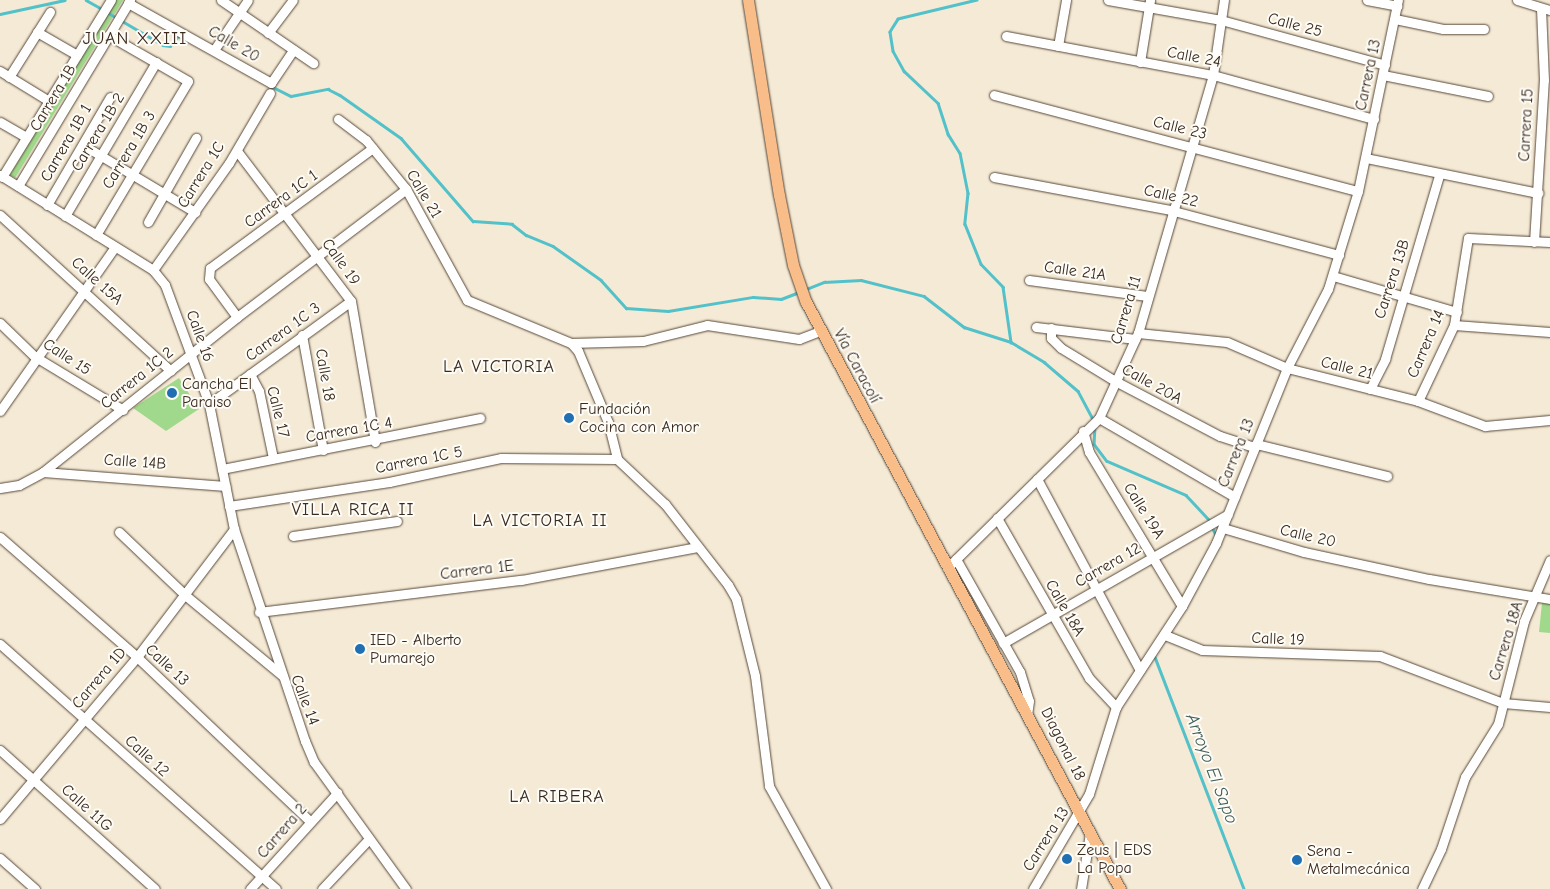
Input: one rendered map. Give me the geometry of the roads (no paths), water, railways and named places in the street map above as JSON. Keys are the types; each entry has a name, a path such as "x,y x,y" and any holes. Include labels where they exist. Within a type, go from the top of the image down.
{"main road":[{"name":"Vía Caracolí","path":"748,0 779,195 802,291 820,331 1027,714"},
{"name":"Diagonal 18","path":"1027,714 1120,889"}],"street":[{"path":"221,0 313,63"},
{"path":"214,50 248,0"},
{"path":"268,33 293,0"},
{"path":"1058,46 1066,0"},
{"name":"Calle 25","path":"1108,0 1149,4 1221,20 1385,65"},
{"name":"Carrera 11","path":"947,568 1083,431 1097,420 1117,382 1137,336 1170,210 1213,75 1224,0"},
{"path":"1366,0 1398,3"},
{"path":"1517,0 1546,9"},
{"name":"Carrera 1B","path":"18,186 129,2"},
{"name":"Calle 20","path":"129,2 271,83 293,50"},
{"name":"Carrera 13","path":"1033,889 1068,824 1080,812 1116,707 1165,635 1223,528 1287,368 1333,276 1366,158 1398,3"},
{"path":"1140,62 1149,4"},
{"name":"Carrera 1B","path":"1,176 107,7"},
{"name":"Carrera 15","path":"1534,242 1547,80 1546,9"},
{"path":"9,77 50,12"},
{"path":"1395,19 1443,29 1484,29"},
{"path":"37,32 77,55"},
{"path":"108,35 156,62"},
{"name":"Calle 24","path":"1006,36 1213,75 1374,119"},
{"name":"Carrera 1B 3","path":"96,235 188,81 156,62"},
{"name":"Carrera 1B 2","path":"64,216 102,157 156,62"},
{"path":"0,72 49,101"},
{"path":"1383,76 1488,96"},
{"name":"Carrera 1C","path":"153,270 237,151 270,93"},
{"name":"Calle 23","path":"994,95 1358,191"},
{"name":"Carrera 1B 1","path":"47,205 110,97"},
{"name":"Calle 21","path":"338,119 373,148 406,189 467,300 570,343"},
{"path":"0,122 26,137"},
{"path":"148,222 196,138"},
{"path":"83,145 130,176 195,212"},
{"name":"Carrera 1C 1","path":"237,316 207,273 373,148"},
{"name":"Calle 19","path":"237,151 287,214 351,301 375,442"},
{"path":"1366,158 1439,176 1538,193"},
{"name":"Calle 16","path":"1,176 153,270 165,285 209,404 234,529 260,612 283,676"},
{"name":"Carrera 13B","path":"1370,389 1385,359 1402,296 1439,176"},
{"name":"Calle 22","path":"994,177 1170,210 1340,255"},
{"name":"Carrera 1C 2","path":"0,488 19,485 43,472 237,316 406,189"},
{"name":"Calle 15A","path":"0,215 86,290 170,371"},
{"name":"Carrera 14","path":"1418,401 1454,326 1468,238 1534,242"},
{"path":"1534,242 1550,242"},
{"path":"0,411 34,356 86,290 115,247"},
{"path":"1333,276 1457,312"},
{"name":"Calle 21A","path":"1029,280 1147,296"},
{"name":"Carrera 1C 3","path":"209,404 351,301"},
{"name":"Calle 15","path":"0,322 34,356 122,410"},
{"path":"820,331 799,339 706,325 643,341 570,343 608,422 617,459 651,488 736,599 755,676 769,786 826,889"},
{"path":"1454,326 1550,332"},
{"name":"Calle 21","path":"1036,327 1227,342 1287,368 1418,401 1485,426 1550,420"},
{"name":"Calle 20A","path":"1051,328 1051,338 1061,348 1117,382 1220,436 1387,476"},
{"name":"Calle 18","path":"302,335 323,450"},
{"name":"Calle 17","path":"250,374 259,391 274,458"},
{"name":"Carrera 1C 4","path":"222,469 274,458 375,442 480,418"},
{"path":"1097,420 1234,497"},
{"name":"Calle 19A","path":"1083,431 1089,452 1154,555 1182,606"},
{"name":"Carrera 1C 5","path":"229,506 390,482 501,458 617,459"},
{"name":"Calle 14B","path":"43,472 225,486"},
{"path":"1037,479 1098,588 1140,670"},
{"name":"Carrera 12","path":"1004,643 1228,514"},
{"name":"Calle 18A","path":"998,518 1050,615 1090,678 1116,707"},
{"path":"293,536 397,521"},
{"name":"Calle 20","path":"1223,528 1304,552 1550,599"},
{"name":"Carrera 1D","path":"0,820 137,657 234,529"},
{"name":"Calle 14","path":"119,532 185,595 283,676 314,762 406,889"},
{"name":"Calle 13","path":"0,537 137,657 309,820"},
{"name":"Carrera 1E","path":"260,612 521,580 697,547"},
{"name":"Diagonal 18","path":"956,559 1027,687 1027,714"},
{"name":"Carrera 18A","path":"1422,889 1441,849 1465,776 1498,724 1524,621 1537,596 1550,560"},
{"name":"Calle 19","path":"1165,635 1202,650 1366,654 1394,659 1503,703"},
{"name":"Calle 12","path":"0,644 260,878 276,889"},
{"path":"1503,703 1550,707"},
{"name":"Calle 11G","path":"0,750 155,889"},
{"name":"Carrera 2","path":"250,889 309,820 337,793"},
{"path":"1081,889 1090,833"},
{"path":"322,889 369,839"},
{"path":"0,858 35,889"}],"waterway":[{"path":"0,14 65,0"},
{"path":"86,0 102,9"},
{"name":"Arroyo El Sapo","path":"977,0 898,19 890,32 893,51 904,71 938,103 948,134 960,153 968,193 965,224 981,264 1003,287 1011,342 1044,362 1078,391 1092,417"},
{"path":"107,12 163,45 170,46 179,35"},
{"path":"271,86 291,96 328,89 340,95 401,138 473,221 512,224 526,235 553,246 601,280 626,308 668,311 753,297 781,299 799,292"},
{"path":"804,290 824,282 861,280 924,296 964,327 1011,342"},
{"name":"Arroyo El Sapo","path":"1095,426 1094,444 1107,461 1186,495 1208,519"},
{"name":"Arroyo El Sapo","path":"1213,529 1217,537"},
{"name":"Arroyo El Sapo","path":"1155,657 1244,889"}],"place":[{"name":"Cancha El Paraiso","path":"172,393"},
{"name":"Fundación Cocina con Amor","path":"569,418"},
{"name":"IED - Alberto Pumarejo","path":"360,649"},
{"name":"Zeus | EDS La Popa","path":"1067,859"},
{"name":"Sena - Metalmecánica","path":"1297,860"}],"district":[{"name":"JUAN XXIII","path":"135,39"},
{"name":"LA VICTORIA","path":"499,367"},
{"name":"VILLA RICA II","path":"353,510"},
{"name":"LA VICTORIA II","path":"540,521"},
{"name":"LA RIBERA","path":"557,797"}]}
